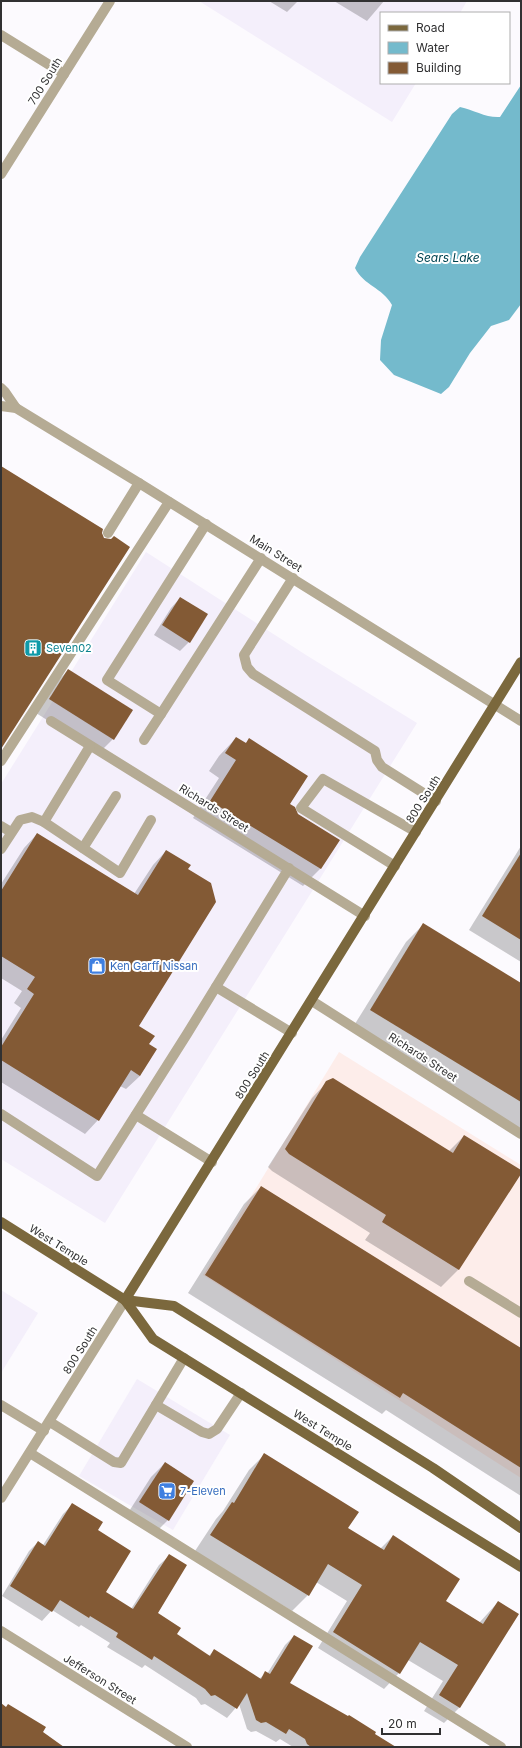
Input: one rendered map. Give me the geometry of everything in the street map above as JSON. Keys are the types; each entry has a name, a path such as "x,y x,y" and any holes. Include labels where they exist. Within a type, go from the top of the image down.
{"main road":[{"name":"800 South","path":"125,1300 365,916 521,662"},
{"name":"West Temple","path":"1,1222 125,1300 153,1340 241,1393 521,1568"},
{"name":"West Temple","path":"125,1300 174,1306 433,1468 521,1528"}],"street":[{"name":"700 South","path":"1,174 110,1"},
{"path":"1,35 64,74"},
{"name":"Main Street","path":"1,388 16,408"},
{"name":"Main Street","path":"1,406 16,408 261,558 521,721"},
{"path":"108,532 139,483"},
{"path":"1,761 169,502"},
{"path":"161,714 107,680 206,524"},
{"path":"144,740 261,558"},
{"path":"293,578 244,655 247,667 253,674 375,751 377,760 382,767 436,801"},
{"name":"Richards Street","path":"51,721 365,916"},
{"path":"44,822 90,746"},
{"path":"395,866 301,808 323,779 416,832"},
{"path":"83,848 116,796"},
{"path":"1,849 20,820 32,817 44,822 120,873 151,820"},
{"path":"1,826 11,832"},
{"path":"1,1114 97,1176 216,987 288,868"},
{"path":"216,987 292,1033"},
{"name":"Richards Street","path":"312,1001 521,1134"},
{"path":"136,1115 212,1162"},
{"path":"468,1281 521,1313"},
{"name":"800 South","path":"1,1498 125,1300"},
{"path":"50,1422 114,1462 121,1463 126,1458 184,1358"},
{"path":"156,1405 202,1432 209,1434 217,1429 241,1393"},
{"path":"1,1405 44,1431"},
{"path":"30,1453 501,1747"},
{"name":"Jefferson Street","path":"1,1631 187,1747"}],"shaded area":[{"path":"199,1 467,1 461,12 380,12 380,84 415,84 392,122"},
{"path":"146,552 306,655 417,723 105,1223 1,1159 1,784"},
{"path":"339,1052 521,1165 521,1478 203,1275"},
{"path":"1,1290 38,1313 1,1373"},
{"path":"137,1379 230,1435 173,1530 79,1476"}],"water":[{"name":"Sears Lake","path":"521,85 521,304 509,320 491,326 470,353 449,387 441,394 394,375 380,360 381,340 392,305 383,294 363,279 355,268 360,257 452,114 460,107 485,115 500,117"}],"building":[{"name":"Seven02","path":"1,466 103,529 102,533 104,538 111,539 114,536 130,547 1,749"},
{"path":"180,597 208,614 190,643 162,625"},
{"path":"68,669 133,710 114,740 49,699"},
{"path":"236,737 246,743 249,738 308,776 290,804 295,807 298,814 340,840 321,869 210,801 236,760 225,753"},
{"name":"Ken Garff Nissan","path":"37,833 138,895 166,850 191,865 188,869 211,883 216,902 139,1026 155,1036 149,1044 157,1049 140,1076 131,1070 99,1121 1,1060 1,1047 34,994 27,989 35,977 1,956 1,891"},
{"path":"521,853 521,940 482,916"},
{"path":"423,923 521,983 521,1102 370,1010"},
{"path":"333,1078 453,1153 464,1135 521,1170 521,1174 459,1270 382,1222 386,1215 289,1154 285,1149 326,1081"},
{"path":"261,1186 521,1348 521,1468 403,1393 400,1398 205,1275"},
{"path":"264,1453 359,1512 348,1528 384,1550 393,1535 460,1579 446,1601 483,1624 498,1601 519,1614 460,1708 439,1695 458,1665 420,1642 400,1674 333,1632 362,1585 328,1564 309,1596 210,1535 232,1502 234,1503"},
{"name":"7-Eleven","path":"165,1462 194,1481 169,1521 139,1502"},
{"path":"72,1503 103,1522 98,1530 131,1551 106,1592 133,1609 169,1554 187,1565 158,1613 181,1628 177,1634 210,1656 214,1649 261,1679 265,1671 270,1674 294,1635 313,1646 290,1683 348,1716 349,1715 396,1747 311,1747 307,1744 305,1739 289,1729 286,1734 266,1722 261,1723 256,1720 247,1693 237,1709 215,1695 211,1696 205,1689 154,1656 152,1660 116,1637 118,1633 90,1616 89,1618 60,1600 52,1612 10,1586 38,1541 45,1546"},
{"path":"1,1703 6,1707 8,1704 46,1727 43,1732 64,1747 1,1747"}],"place":[{"name":"Seven02","path":"33,648"},
{"name":"Ken Garff Nissan","path":"97,966"},
{"name":"7-Eleven","path":"167,1491"}]}
